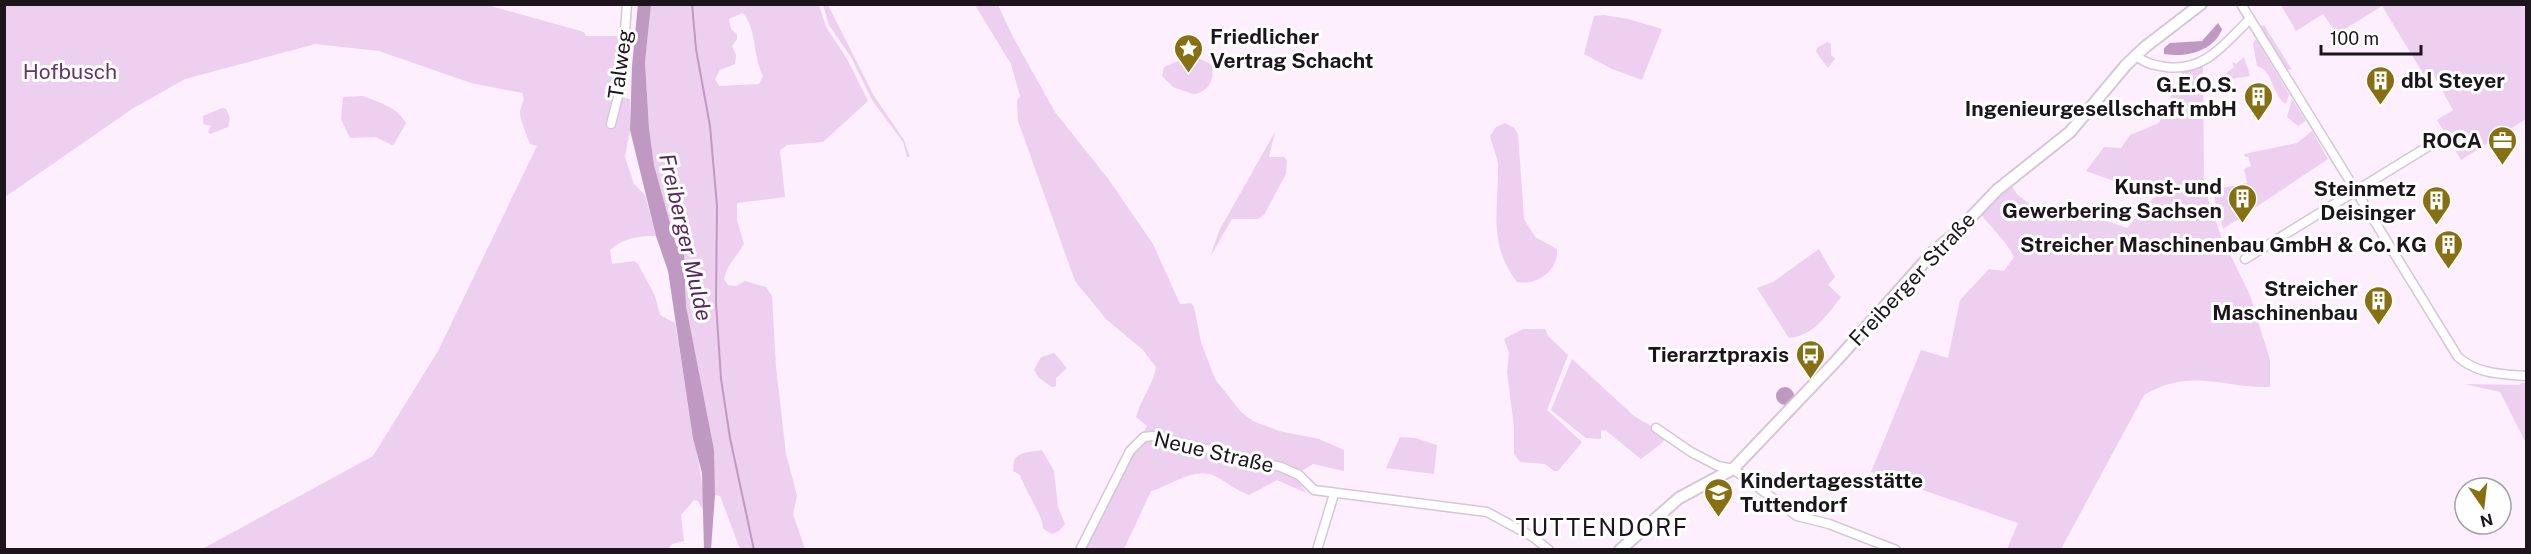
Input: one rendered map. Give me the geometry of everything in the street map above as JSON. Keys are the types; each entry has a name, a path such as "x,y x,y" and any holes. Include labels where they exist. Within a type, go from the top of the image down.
{"street":[{"name":"Talweg","path":"610,124 621,85 627,4"},
{"name":"Freiberger Straße","path":"1620,549 1679,498 1733,470 1837,360 1935,250 1955,234 1997,190 2070,132 2136,55 2201,4"},
{"path":"2241,4 2458,357 2467,365 2480,370 2525,376"},
{"path":"2136,55 2149,64 2182,69 2191,67 2204,62 2250,19"},
{"path":"2245,259 2438,141"},
{"path":"1656,428 1691,452 1718,466 1733,470 1797,516 1829,524 1896,549"},
{"name":"Neue Straße","path":"1080,549 1130,451 1144,437 1170,438 1281,467 1299,475 1314,490 1487,512 1506,521 1549,549"},
{"path":"1317,549 1334,494"}],"green space":[{"name":"Hofbusch","path":"4,5 487,5 584,32 586,36 625,36 618,96 630,99 630,130 625,157 634,184 645,195 656,236 631,239 610,250 612,264 634,261 638,264 655,296 660,315 675,323 704,495 704,512 698,501 694,500 681,515 684,541 672,544 667,550 202,549 373,456 438,351 537,146 530,144 520,114 522,93 471,83 379,51 315,44 185,79 132,109 5,197"},
{"path":"651,5 819,5 826,27 847,59 868,101 823,142 787,145 780,150 785,197 737,203 737,220 744,244 727,269 724,279 728,285 736,286 745,281 766,287 772,296 776,367 786,454 797,496 793,514 805,549 740,549 720,496 715,495 708,425 687,312 685,268 681,252 676,245 654,165 645,62","holes":["742,13 747,18 763,76 759,84 719,86 715,79 720,70 735,64 736,55 732,46 737,39 737,34 731,29 729,19"]},
{"path":"823,5 828,5 874,96 904,140 910,157 907,157 903,142 872,100 851,57 829,25"},
{"path":"975,5 998,5 1055,112 1109,180 1153,244 1180,304 1191,303 1194,307 1201,342 1215,379 1241,412 1253,421 1279,431 1319,439 1344,450 1344,471 1313,464 1295,475 1306,493 1277,480 1249,495 1215,476 1199,473 1191,475 1151,491 1124,549 1084,549 1147,426 1136,417 1156,367 1143,350 1106,319 1075,281 1018,121 1017,101 1020,96 1011,64"},
{"path":"2281,5 2524,5 2526,15 2526,119 2461,160 2437,120 2453,110 2432,72 2424,75 2382,6 2337,34 2323,14 2296,31"},
{"path":"1604,15 1662,29 1642,80 1612,69 1584,54 1594,16"},
{"path":"2264,25 2292,70 2285,69 2260,27"},
{"path":"2256,39 2289,94 2286,104 2281,100 2267,73 2257,66 2253,43"},
{"path":"1827,42 1831,44 1831,55 1835,59 1828,68 1816,52 1817,48"},
{"path":"2244,57 2250,76 2219,81 2220,74 2224,75 2234,67 2232,62 2236,64"},
{"path":"1200,59 1211,64 1212,70 1210,84 1203,91 1193,94 1173,87 1162,76 1164,67 1178,61"},
{"path":"2203,67 2204,188 2221,236 2250,295 2270,360 2270,387 2192,380 2161,387 2144,395 2061,549 2007,549 2018,523 1871,472 1921,350 1948,358 1960,300 1989,269 2004,271 2014,257 1979,212 2010,183 2017,194 2044,216 2069,208 2127,228 2155,196 2086,171 2104,147 2121,148 2130,135 2159,123 2182,72"},
{"path":"362,96 393,109 406,123 394,144 376,137 350,138 341,119 343,97"},
{"path":"2292,99 2306,121 2298,126 2287,117"},
{"path":"222,108 226,109 230,118 228,127 210,134 208,132 211,126 203,124 203,116"},
{"path":"1505,123 1514,128 1518,134 1524,219 1535,237 1557,249 1557,257 1550,270 1539,279 1525,283 1517,282 1508,268 1498,239 1498,164 1490,136 1496,127"},
{"path":"2312,131 2328,159 2223,229 2212,190 2247,183 2244,169 2251,166 2248,157 2244,154 2297,143"},
{"path":"1275,132 1269,157 1284,157 1287,161 1286,174 1264,215 1258,219 1232,219 1210,257 1220,229"},
{"path":"1819,249 1835,277 1828,285 1841,297 1812,329 1789,338 1757,288 1773,282"},
{"path":"1523,329 1545,329 1549,337 1568,355 1547,410 1582,442 1558,471 1554,471 1545,464 1520,462 1514,454 1514,427 1507,372 1509,353 1504,339"},
{"path":"1054,353 1067,368 1056,378 1056,386 1052,387 1039,378 1034,370 1041,357"},
{"path":"1572,359 1634,416 1666,435 1663,442 1641,459 1605,430 1601,431 1601,439 1586,438 1551,410"},
{"path":"2525,383 2526,443 2500,392 2464,384 2520,385"},
{"path":"1400,437 1415,438 1437,445 1434,474 1386,468"},
{"path":"1042,450 1054,471 1058,507 1065,524 1059,531 1052,534 1043,529 1040,517 1020,475 1013,471 1014,461 1019,455"}],"shaded area":[{"path":"638,4 651,5 645,62 654,165 676,245 684,255 686,306 714,450 715,495 711,549 704,549 702,473 693,438 668,271 656,236 630,130 632,66"},
{"path":"2218,23 2222,29 2213,43 2206,48 2190,54 2164,54 2164,48 2170,43 2202,41"},
{"path":"1785,387 1791,390 1794,396 1791,402 1785,405 1779,402 1776,396 1779,390"}],"waterway":[{"name":"Freiberger Mulde","path":"692,4 696,49 710,126 717,206 716,302 721,379 730,438 754,550"}],"place":[{"name":"Friedlicher Vertrag Schacht","path":"1189,74"},
{"name":"dbl Steyer","path":"2380,106"},
{"name":"G.E.O.S. Ingenieurgesellschaft mbH","path":"2258,122"},
{"name":"ROCA","path":"2503,166"},
{"name":"Kunst- und Gewerbering Sachsen","path":"2243,224"},
{"name":"Steinmetz Deisinger","path":"2437,226"},
{"name":"Streicher Maschinenbau GmbH & Co. KG","path":"2448,270"},
{"name":"Streicher Maschinenbau","path":"2379,326"},
{"name":"Tierarztpraxis","path":"1810,380"},
{"name":"Kindertagesstätte Tuttendorf","path":"1719,518"}],"district":[{"name":"TUTTENDORF","path":"1602,527"}]}
